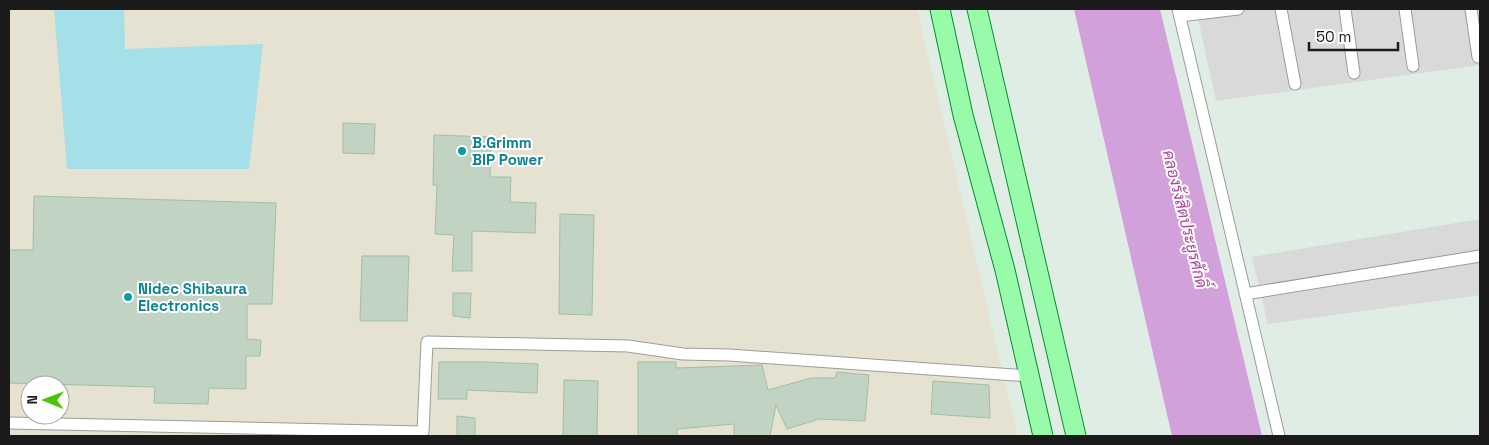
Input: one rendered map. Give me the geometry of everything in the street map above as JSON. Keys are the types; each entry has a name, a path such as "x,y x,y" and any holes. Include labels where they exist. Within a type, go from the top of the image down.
{"main road":[{"path":"940,9 963,115 1005,270 1043,436"},
{"path":"976,9 1076,436"}],"street":[{"path":"1238,9 1179,12 1279,436"},
{"path":"1281,9 1295,84"},
{"path":"1345,9 1354,73"},
{"path":"1405,9 1413,66"},
{"path":"1471,9 1478,57"},
{"path":"1245,294 1480,256"},
{"path":"9,423 423,432 427,342 628,346 683,354 729,355 1029,376"}],"shaded area":[{"path":"9,9 917,9 1018,436 9,436"},
{"path":"54,9 124,9 125,49 263,44 249,169 67,169"},
{"path":"1196,9 1480,9 1480,65 1216,101"},
{"path":"1480,219 1480,295 1268,324 1252,257"}],"water":[{"name":"คลองรังสิตประยูรศักดิ์","path":"1074,9 1160,9 1262,436 1172,436"}],"building":[{"path":"343,123 375,124 374,154 343,153"},
{"path":"434,135 491,137 490,177 511,177 510,202 536,203 535,233 472,231 472,271 452,271 454,235 435,234 437,185 433,185"},
{"name":"Nidec Shibaura Electronics","path":"34,196 276,203 272,304 247,304 247,339 261,340 260,356 246,356 246,389 209,388 208,404 154,403 155,387 70,385 70,375 20,375 20,383 9,383 9,250 33,250"},
{"path":"560,214 594,215 592,315 559,314"},
{"path":"362,256 409,256 407,321 360,321"},
{"path":"453,293 471,293 470,318 453,316"},
{"path":"439,362 538,364 537,393 467,390 467,399 438,399"},
{"path":"638,362 676,362 676,368 762,365 768,390 811,378 835,378 837,372 869,375 865,421 819,419 787,429 776,405 770,436 734,436 734,424 677,429 677,436 638,436"},
{"path":"564,380 598,381 597,436 563,436"},
{"path":"933,381 989,385 990,418 931,414"},
{"path":"457,416 475,418 475,436 457,436"}],"place":[{"name":"B.Grimm BIP Power","path":"462,151"},
{"name":"Nidec Shibaura Electronics","path":"128,297"}]}
